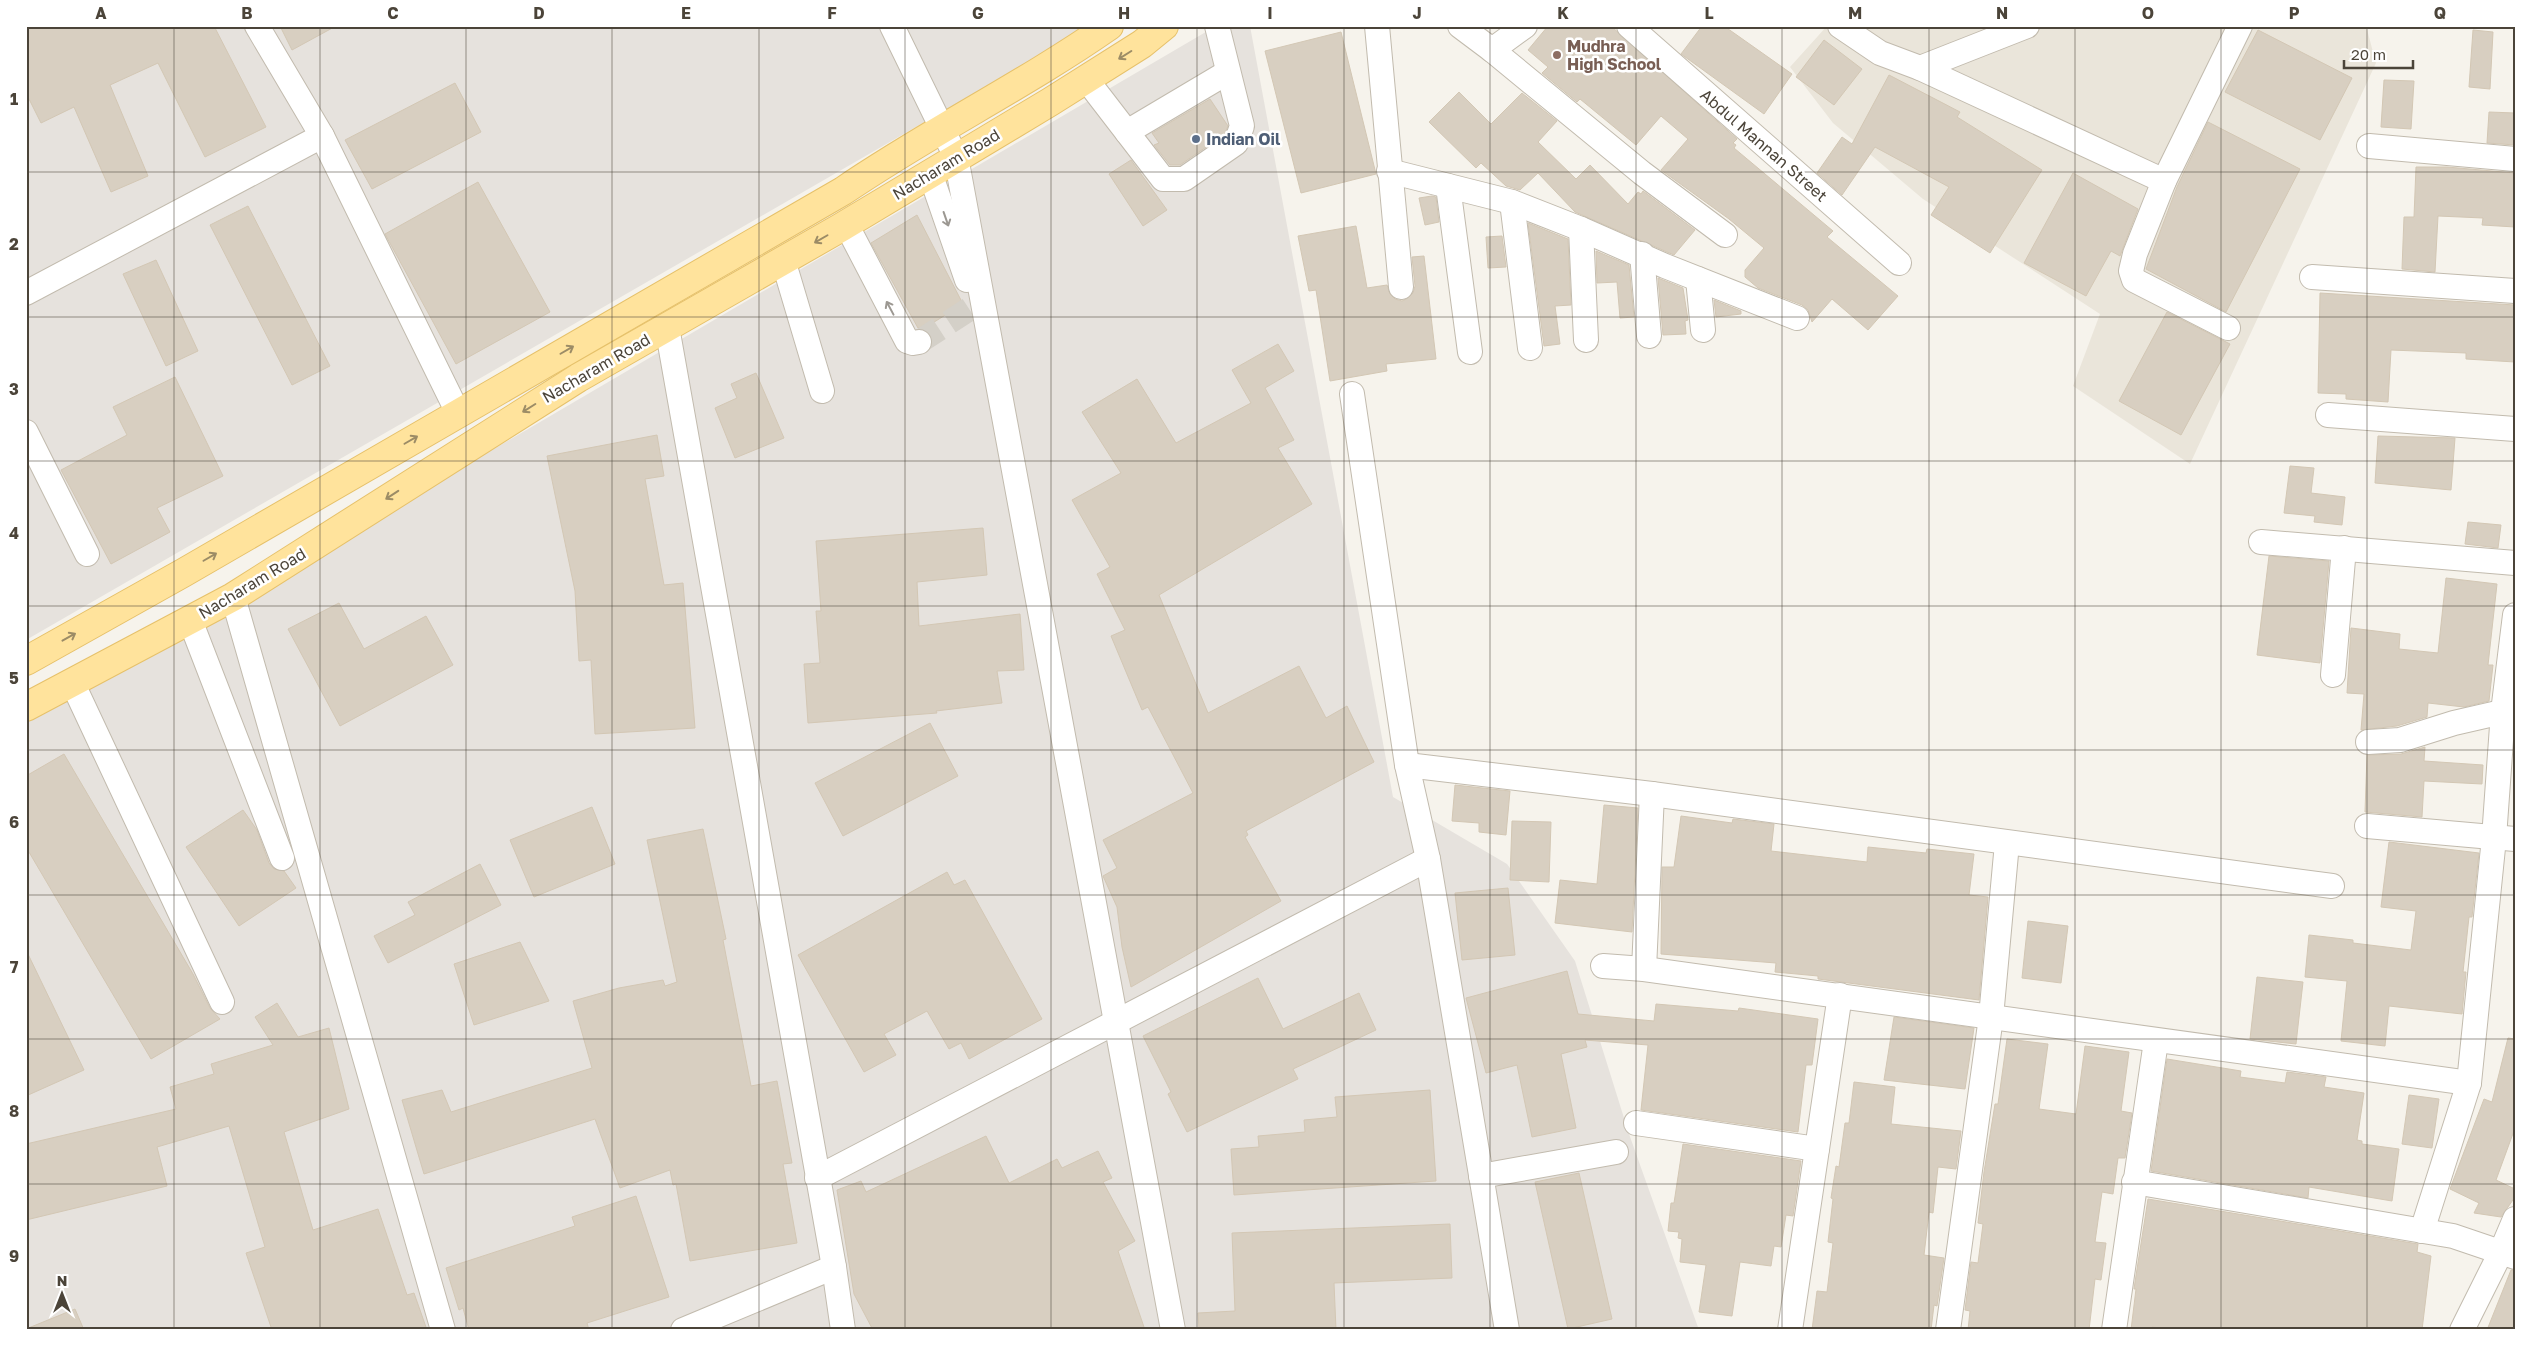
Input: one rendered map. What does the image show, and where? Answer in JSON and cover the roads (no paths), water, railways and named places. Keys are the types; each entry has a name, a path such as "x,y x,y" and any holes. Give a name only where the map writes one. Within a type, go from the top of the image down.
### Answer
{"main road":[{"name":"Nacharam Road","path":"26,661 183,573 843,191 940,128 1109,26"},
{"name":"Nacharam Road","path":"26,707 233,597 480,438 578,378 846,224 1086,80 1142,44 1164,26"}],"street":[{"path":"257,26 322,136 458,413"},
{"path":"892,26 940,128 956,157 1173,1330"},
{"path":"1086,80 1163,179 1184,179 1236,143 1242,126 1217,26"},
{"path":"1377,26 1401,287"},
{"path":"1460,26 1642,173 1725,235"},
{"path":"1492,50 1525,26"},
{"name":"Abdul Mannan Street","path":"1628,26 1899,264"},
{"path":"1840,26 1880,53 1920,68 2164,180"},
{"path":"1920,68 2026,26"},
{"path":"2228,328 2134,280 2131,271 2135,254 2164,180 2240,26"},
{"path":"1127,132 1228,72"},
{"path":"26,293 322,136"},
{"path":"2370,146 2515,159"},
{"path":"1389,171 1512,202 1797,318"},
{"path":"930,173 974,301 971,308"},
{"path":"1448,186 1470,352"},
{"path":"1512,202 1530,348"},
{"path":"846,224 908,341 913,343 919,342"},
{"path":"1581,229 1586,340"},
{"path":"1642,254 1649,336"},
{"path":"783,260 822,391"},
{"path":"2312,277 2515,291"},
{"path":"1698,279 1703,330"},
{"path":"667,327 834,1267 843,1330"},
{"path":"1352,394 1407,765 1428,859 1507,1330"},
{"path":"2328,415 2515,430"},
{"path":"26,432 87,554"},
{"path":"2261,542 2515,563"},
{"path":"2333,675 2344,548"},
{"path":"233,597 443,1330"},
{"path":"2422,1231 2469,1082 2505,839 2509,710 2515,615"},
{"path":"190,620 282,858"},
{"path":"72,682 222,1002"},
{"path":"2368,742 2400,740 2454,723 2509,710"},
{"path":"236,741 271,728"},
{"path":"1407,765 1652,794 2332,886"},
{"path":"1644,969 1652,794"},
{"path":"2367,826 2505,839"},
{"path":"1948,1330 1990,1017 2007,843"},
{"path":"817,1178 1428,859"},
{"path":"1603,966 1644,969 2469,1082"},
{"path":"1790,1330 1840,996"},
{"path":"2114,1330 2156,1040"},
{"path":"1636,1123 1816,1149"},
{"path":"1481,1176 1616,1152"},
{"path":"2134,1182 2453,1236 2508,1254"},
{"path":"2462,1330 2508,1254 2515,1219"},
{"path":"683,1330 834,1267"}],"tunnel":[{"path":"919,342 971,308"}],"place":[{"name":"Mudhra High School","path":"1557,55"},
{"name":"Indian Oil","path":"1196,139"}]}
